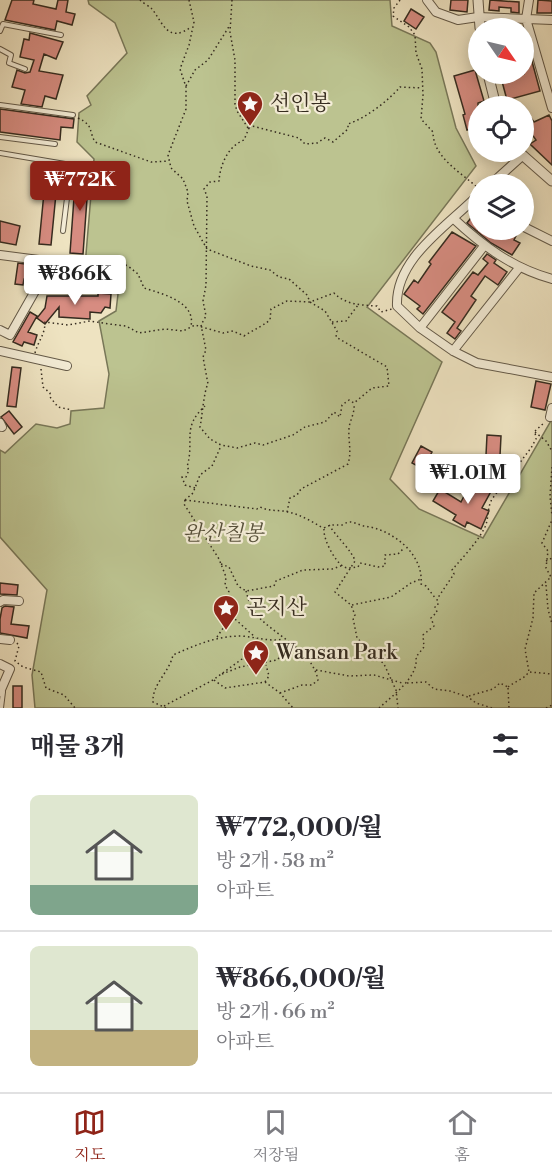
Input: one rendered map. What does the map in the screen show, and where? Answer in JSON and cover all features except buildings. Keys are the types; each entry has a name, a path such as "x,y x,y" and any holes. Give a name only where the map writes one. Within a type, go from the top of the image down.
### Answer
{"street":[{"path":"427,0 432,9 450,18 459,20 478,17 502,18"},
{"path":"478,0 478,17"},
{"path":"526,18 529,0"},
{"path":"534,19 552,20"},
{"path":"534,47 551,105"},
{"path":"501,174 512,162"},
{"path":"529,162 552,181"},
{"path":"468,205 414,256 396,294 398,308 420,328 453,351 477,363 552,377"},
{"path":"454,219 484,246 519,268 552,279"},
{"path":"534,232 552,241"},
{"path":"420,328 484,246"},
{"path":"0,255 70,264"},
{"path":"453,351 519,268"},
{"path":"0,330 10,334 35,291"},
{"path":"0,351 67,366"},
{"path":"0,602 3,600 19,601"},
{"path":"0,639 10,640"},
{"path":"0,664 10,669 1,690"}],"lane":[{"path":"0,31 2,23 61,35"},
{"path":"0,49 11,55 9,63 25,69"},
{"path":"0,105 73,115"},
{"path":"0,137 55,144"},
{"path":"0,153 71,165 63,231"},
{"path":"1,690 1,708"}],"path":[{"path":"140,0 152,9 158,21 169,32 177,34 191,27"},
{"path":"189,0 193,17 189,45 180,69 186,87 186,109 168,155 171,168 183,179 194,226 207,249 251,266 270,270 279,277 289,279 307,295 310,302 326,311 337,331 336,337 387,367 389,386 372,388 354,403"},
{"path":"232,0 230,24 235,60 237,111 249,128"},
{"path":"400,0 394,8 393,16 416,35 416,52 422,69 421,119 434,132 433,139 442,158 468,180"},
{"path":"186,87 195,70 208,60 230,24"},
{"path":"249,128 252,126 299,138 305,144 317,144 325,138 333,142 348,129 348,124 358,121 378,104 385,102 400,87 423,88"},
{"path":"73,115 87,123 93,130 96,142 151,162 169,161"},
{"path":"249,128 244,140 224,157 219,181 210,182 204,189 207,196 207,249 203,301 206,316 201,326 206,350 203,357 208,379 205,389 206,405 200,427 210,439 221,445 237,448 255,443 263,445 325,422 334,412 340,417 342,405 349,400 354,403"},
{"path":"70,264 76,270 113,260 128,266 138,274 144,288 188,307 192,315 191,326"},
{"path":"72,410 58,407 50,398 50,393 43,387 41,368 35,358 39,342 45,333 45,322 68,325 90,321 126,326 140,333 165,329 183,331 191,326 201,326 224,333 233,331 244,336 252,329 262,327 270,320 271,309 287,301 310,302 334,293 341,299 377,306 381,312 398,308"},
{"path":"331,322 346,321 358,304"},
{"path":"288,512 290,498 297,495 301,489 348,464 351,453 349,428 355,411 354,403"},
{"path":"195,488 185,485 182,477 186,477 189,470 187,467 192,417 206,405"},
{"path":"379,708 404,684 417,664 416,657 424,647 423,635 434,626 430,618 437,612 435,607 438,605 438,599 451,582 454,574 452,570 482,533 492,499 531,448 536,439 535,432 551,411"},
{"path":"535,432 546,441 552,451"},
{"path":"221,445 212,466 200,475 194,493 183,504 210,543 221,564 226,578 225,585 229,592 227,604 232,608 240,624 256,637"},
{"path":"552,467 552,516"},
{"path":"185,500 288,512 302,516 324,528"},
{"path":"552,520 542,543 548,551 546,561 551,577 546,584 552,624"},
{"path":"324,528 350,522 372,526 394,537 416,559 421,584 426,586 434,598 438,599"},
{"path":"329,525 337,539 354,556 355,561 348,568 335,592 351,605 355,615 357,638 384,664 396,690 398,708"},
{"path":"324,528 323,536 341,566"},
{"path":"246,591 274,585 276,581 303,570 332,569 341,566 358,567 360,563 378,567 385,566 385,555 398,554 405,547"},
{"path":"546,561 552,558"},
{"path":"221,564 229,567 238,586 246,591 254,612 305,656 316,670 318,680 312,686 302,685 280,693"},
{"path":"351,605 391,597 421,579"},
{"path":"529,672 525,649 534,618 532,603 534,593 539,586 546,584"},
{"path":"217,638 233,614"},
{"path":"163,707 222,674 251,651 256,637"},
{"path":"166,708 153,702 153,695 157,683 169,668 173,655 217,638 284,639"},
{"path":"222,674 240,667 277,660 282,655 284,639"},
{"path":"10,640 19,646 15,661 23,667 41,672 46,688 64,695 75,708"},
{"path":"265,664 269,676 265,682"},
{"path":"316,670 349,676 369,675 404,684 426,682 434,689 450,691 492,708"},
{"path":"508,687 529,672 552,674"},
{"path":"213,680 225,688 265,682 280,693 293,708"},
{"path":"468,697 500,683 508,687"},
{"path":"508,687 509,708"},
{"path":"546,708 552,705"}],"green space":[{"name":"완산칠봉","path":"88,0 390,0 392,26 430,43 436,52 456,128 468,151 468,162 474,162 476,166 367,307 442,362 390,479 419,509 483,538 552,419 552,708 35,708 32,675 47,590 0,537 0,450 5,453 36,424 57,428 70,424 71,411 104,408 109,374 99,321 116,311 118,294 89,279 85,266 94,159 77,142 79,113 91,105 87,96 127,53 115,23 89,4"}],"place":[{"name":"선인봉","path":"250,127"},
{"name":"곤지산","path":"226,631"},
{"name":"Wansan Park","path":"256,676"}]}
